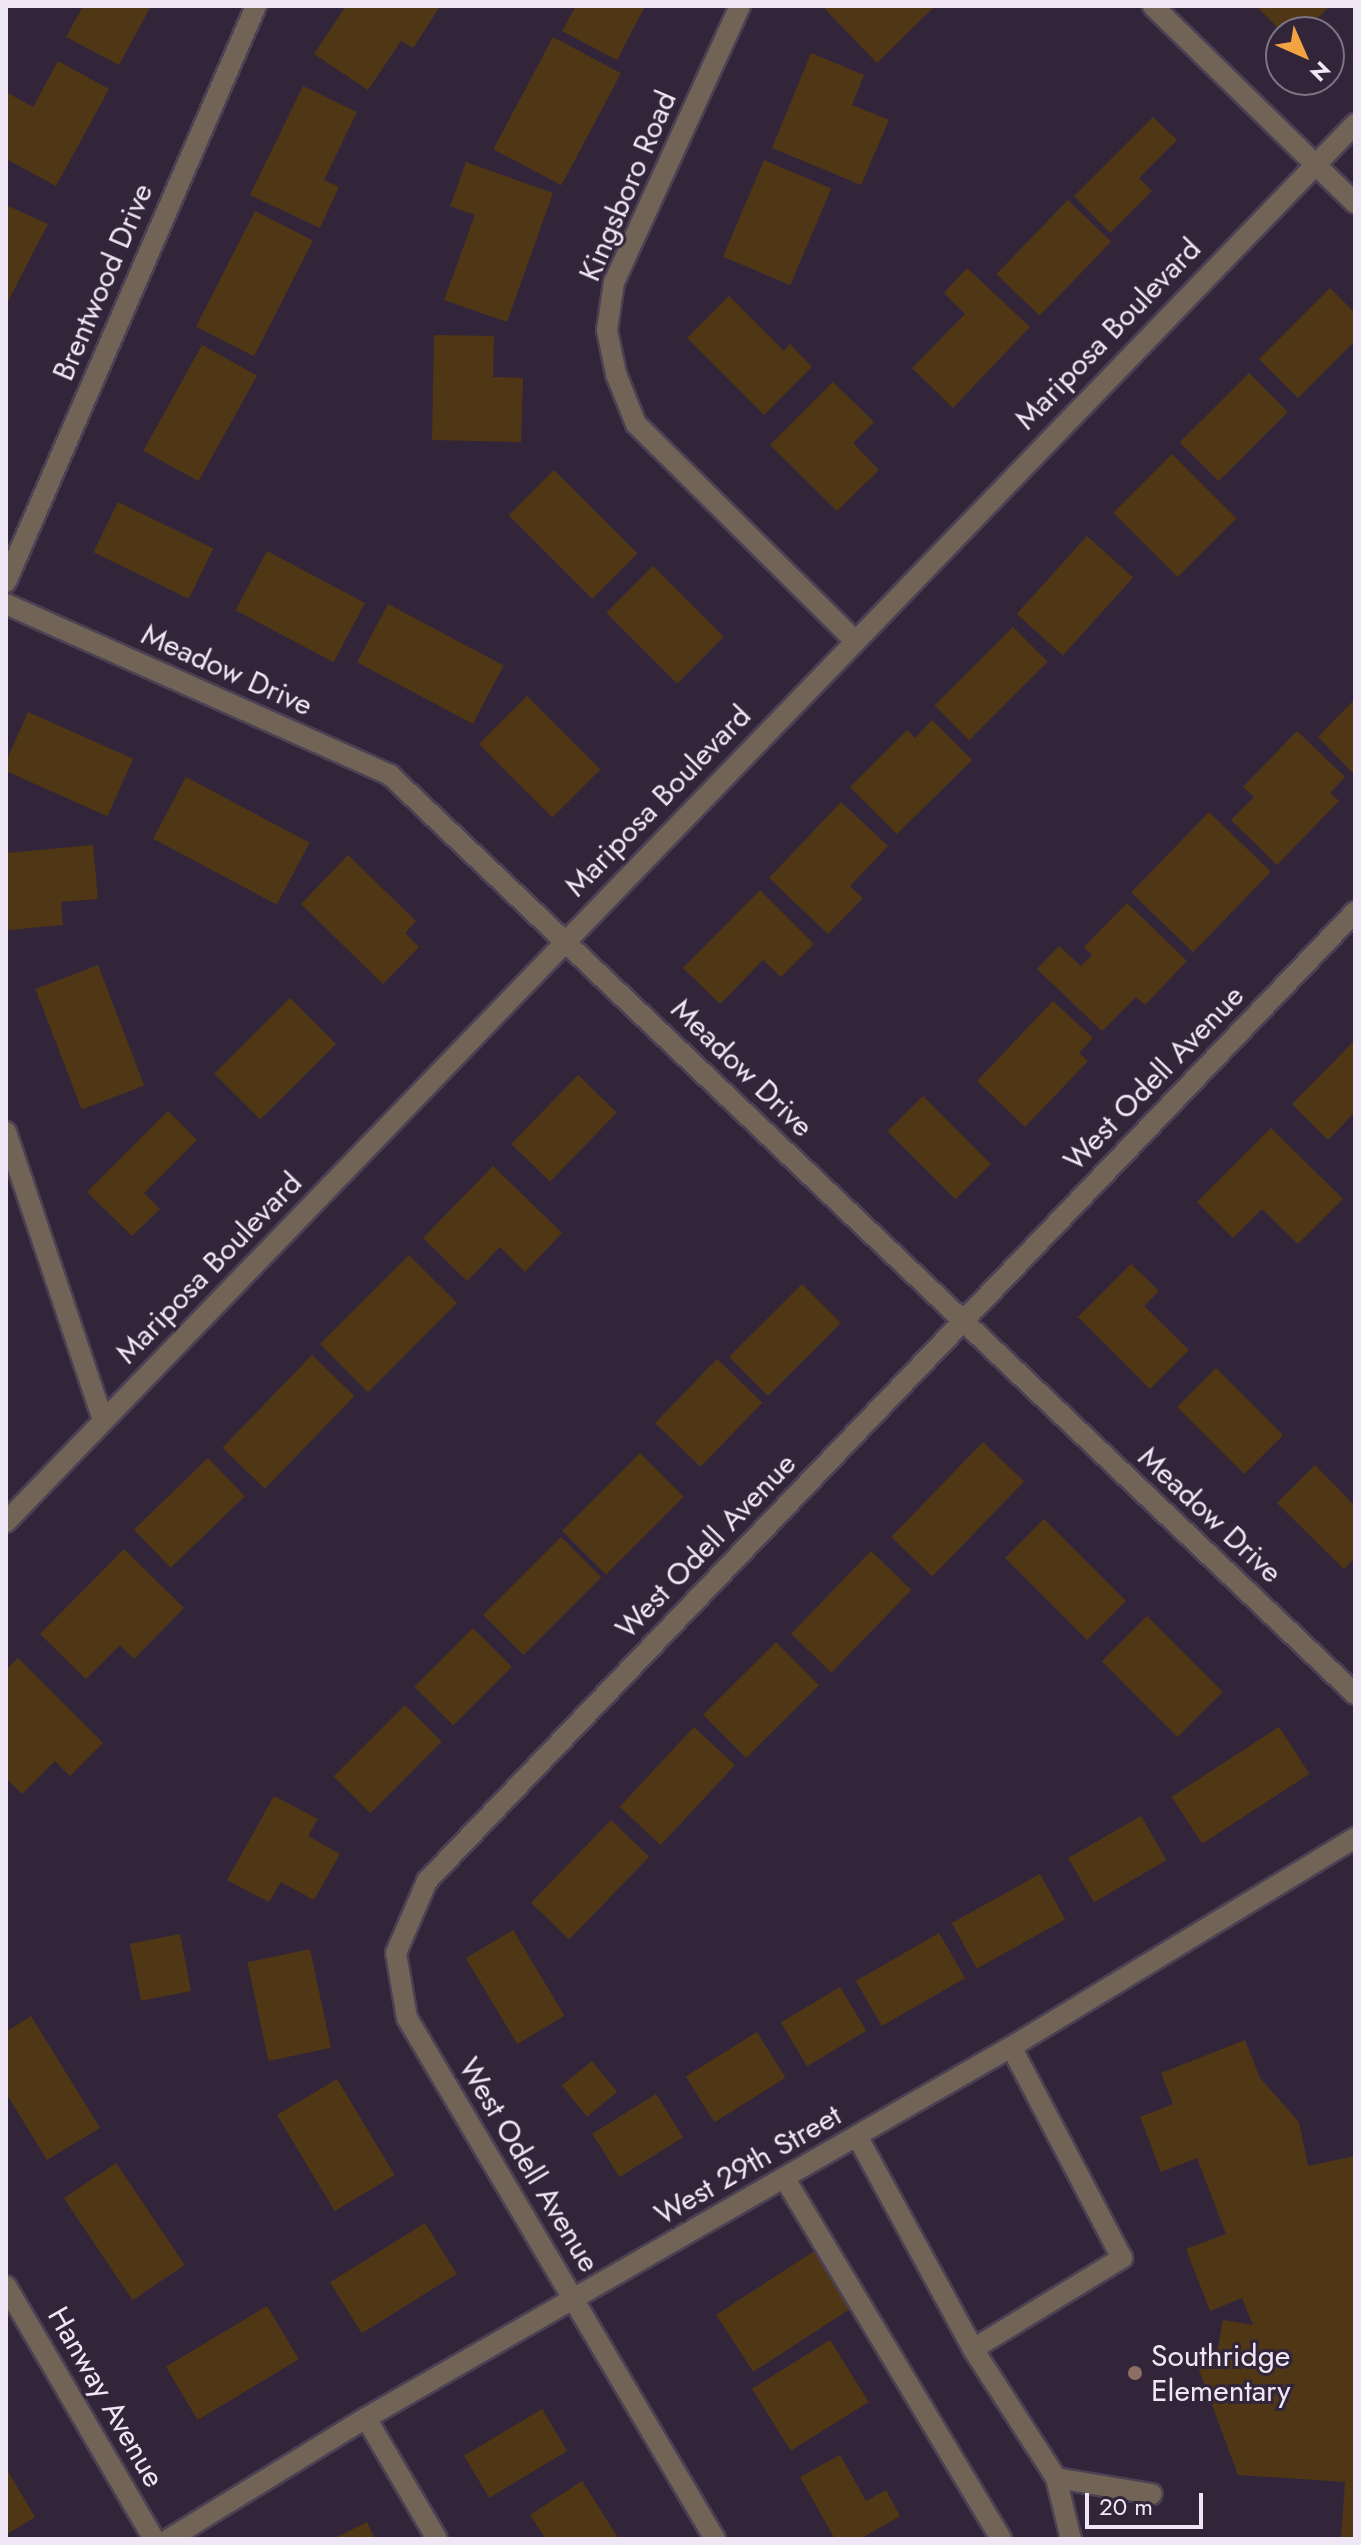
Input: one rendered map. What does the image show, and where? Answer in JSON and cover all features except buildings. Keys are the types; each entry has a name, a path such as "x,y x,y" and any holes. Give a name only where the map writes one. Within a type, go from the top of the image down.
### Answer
{"street":[{"name":"Brentwood Drive","path":"6,582 256,6"},
{"name":"Kingsboro Road","path":"740,6 614,282 607,330 616,374 636,424 853,639"},
{"path":"1153,6 1355,203"},
{"name":"Mariposa Boulevard","path":"6,1522 853,639 1355,124"},
{"name":"Meadow Drive","path":"6,604 390,775 1355,1694"},
{"name":"West Odell Avenue","path":"715,2539 407,2018 396,1953 427,1881 1355,912"},
{"path":"6,1132 103,1421"},
{"name":"West 29th Street","path":"169,2539 366,2418 1011,2047 1355,1838"},
{"path":"973,2349 1122,2258 1011,2047"},
{"path":"857,2136 973,2349 1056,2478 1071,2539"},
{"path":"785,2179 1001,2539"},
{"name":"Hanway Avenue","path":"6,2286 154,2539"},
{"path":"366,2418 437,2539"},
{"path":"1056,2478 1152,2494"}],"place":[{"name":"Southridge Elementary","path":"1135,2373"}]}
